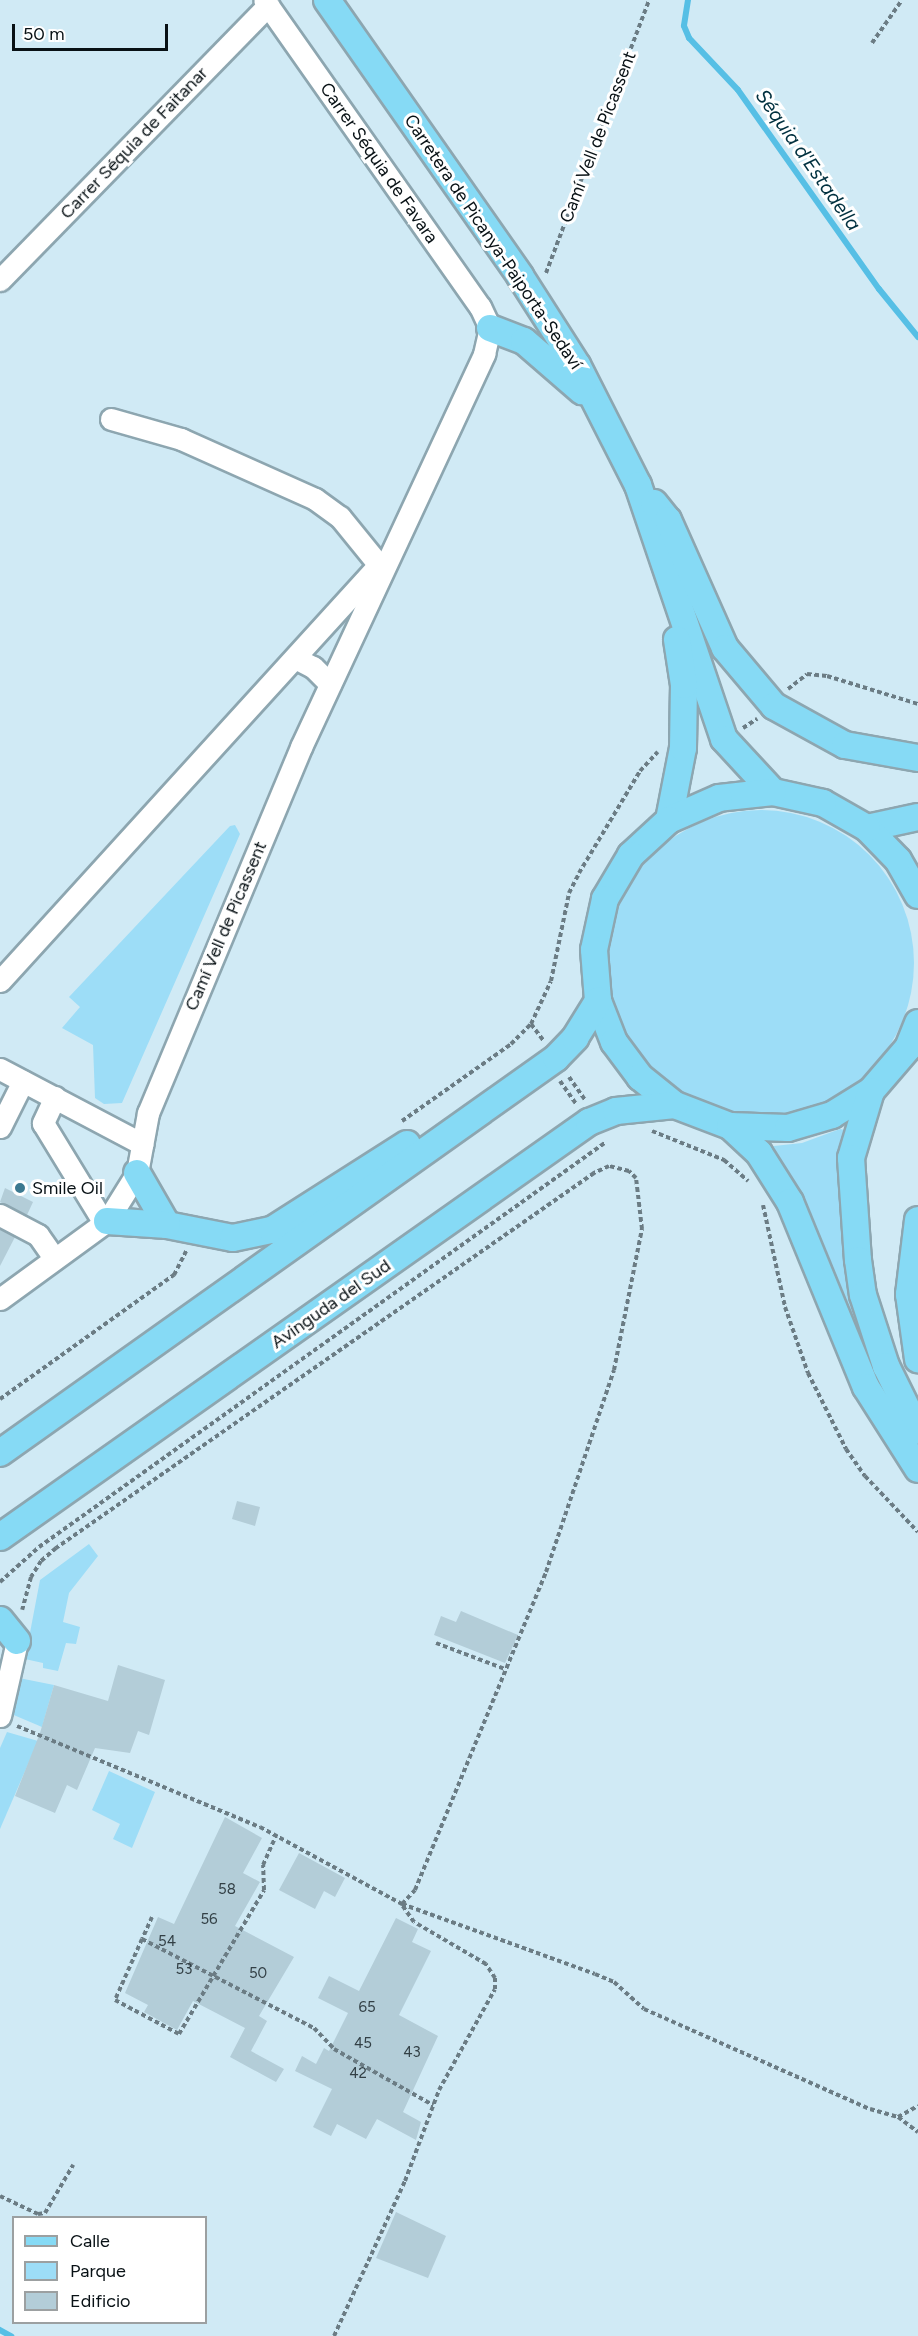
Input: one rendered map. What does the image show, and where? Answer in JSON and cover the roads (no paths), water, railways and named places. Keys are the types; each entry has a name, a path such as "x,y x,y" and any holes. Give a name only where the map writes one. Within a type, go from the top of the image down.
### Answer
{"main road":[{"name":"Carretera de Picanya-Paiporta-Sedaví","path":"327,0 520,276 600,409 638,485 674,598 724,740 773,792"},
{"path":"490,328 524,341 600,409"},
{"path":"638,485 668,520 725,648 774,705 845,745 918,758"},
{"name":"Carretera de Picanya-Paiporta-Sedaví","path":"669,820 683,748 684,685 674,598"},
{"path":"918,895 898,860 867,828 823,803 773,792 719,798 669,820 631,855 605,900 594,950 598,1001 614,1042 640,1077 675,1105 707,1120 730,1126 788,1128 832,1115 871,1091 908,1048 918,1023"},
{"path":"867,828 918,817"},
{"path":"0,1453 556,1058 575,1038 598,1001"},
{"path":"871,1091 851,1158 858,1260 863,1295 883,1357 918,1431"},
{"path":"105,1222 167,1225 233,1238 272,1230 426,1132 491,1105"},
{"name":"Avinguda del Sud","path":"0,1537 589,1122 616,1111 675,1105"},
{"path":"730,1126 759,1153 790,1202 866,1387 918,1469"},
{"path":"137,1173 167,1225"},
{"path":"918,1220 909,1294 918,1359"},
{"path":"0,1620 17,1641"}],"street":[{"name":"Carrer Séquia de Faitanar","path":"0,280 266,3"},
{"name":"Carrer Séquia de Favara","path":"266,3 480,307 490,328"},
{"name":"Camí Vell de Picassent","path":"137,1173 148,1113 330,684 386,559 484,354 490,328"},
{"path":"111,419 181,439 315,499 340,517 386,559"},
{"name":"Camí Vell de Picassent","path":"0,981 386,559"},
{"path":"295,657 313,667 330,684"},
{"path":"0,1069 142,1144"},
{"path":"0,1127 23,1081"},
{"path":"55,1097 43,1123 105,1222"},
{"path":"0,1299 105,1222 137,1173"},
{"path":"0,1215 38,1235 55,1259"},
{"path":"5,1719 17,1641"}],"waterway":[{"name":"Séquia d'Estadella","path":"688,0 684,26 689,38 738,90 879,289 918,337"},
{"path":"0,2330 11,2336"}],"place":[{"name":"Smile Oil","path":"20,1188"}]}
